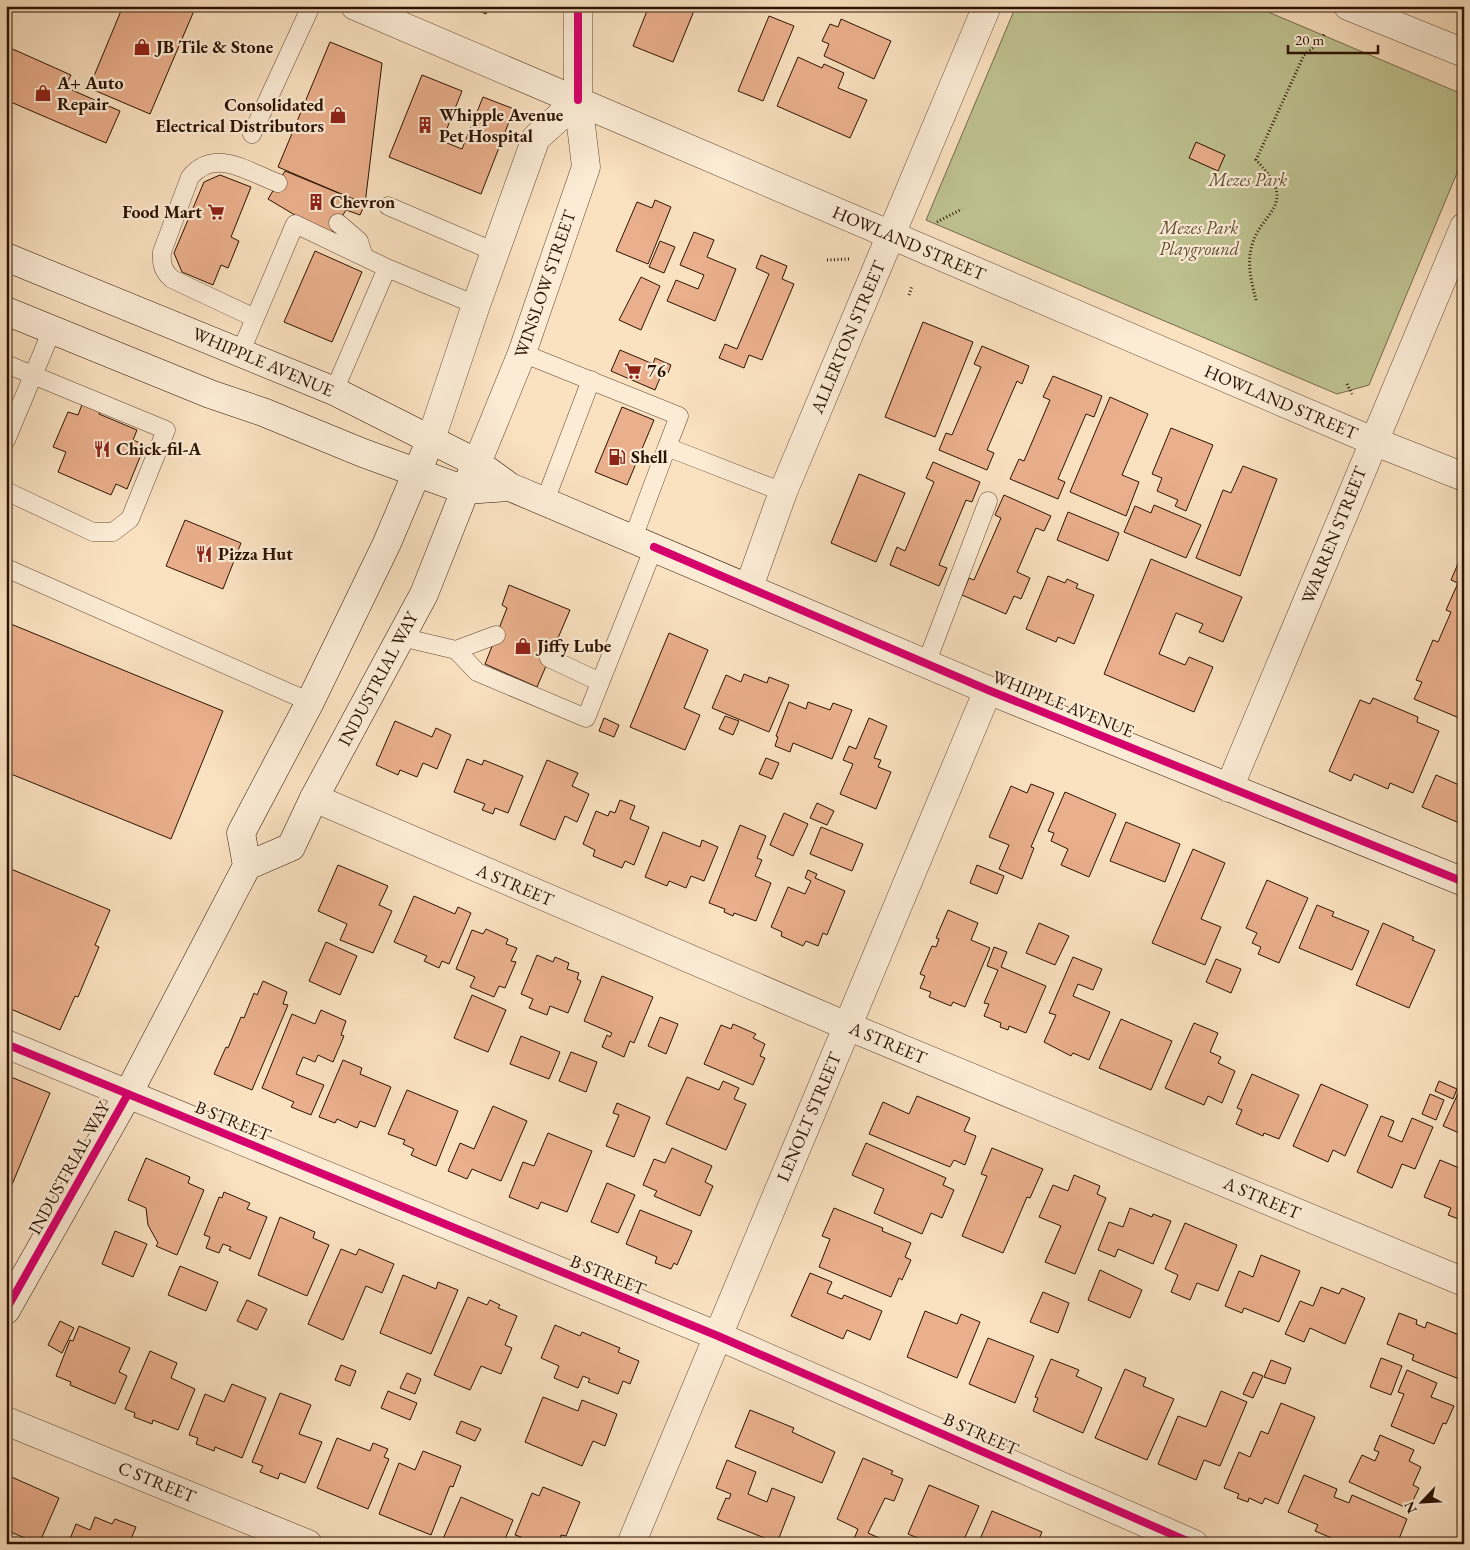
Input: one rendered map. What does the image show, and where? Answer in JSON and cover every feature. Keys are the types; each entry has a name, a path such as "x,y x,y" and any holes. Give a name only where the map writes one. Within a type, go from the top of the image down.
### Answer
{"street":[{"name":"HOWLAND STREET","path":"355,6 398,14 578,100 1373,441 1464,477"},
{"name":"WINSLOW STREET","path":"476,462 522,352 586,167 578,100 578,6"},
{"name":"ALLERTON STREET","path":"749,588 783,492 987,6"},
{"path":"1348,6 1464,53"},
{"path":"247,866 241,833 310,702 387,543 417,473 431,439 476,304 536,138 578,100"},
{"name":"WARREN STREET","path":"1229,788 1464,227"},
{"name":"WHIPPLE AVENUE","path":"6,257 241,351 334,391 476,462 510,487 988,690 1464,882"},
{"name":"WHIPPLE AVENUE","path":"6,311 210,394 263,412 465,490 510,487"},
{"name":"INDUSTRIAL WAY","path":"10,1296 128,1094 247,866 291,847 314,798 424,594 476,462"},
{"name":"LENOLT STREET","path":"631,1544 988,690"},
{"name":"A STREET","path":"314,798 847,1026 1464,1282"},
{"name":"B STREET","path":"6,1044 718,1336 1194,1544"},
{"name":"C STREET","path":"6,1421 308,1544"}],"lane":[{"path":"252,134 310,6"},
{"path":"256,318 172,280 165,273 161,263 162,252 190,177 198,167 208,162 221,161 278,183"},
{"path":"388,206 495,252"},
{"path":"338,223 359,241 364,257"},
{"path":"241,351 295,224 387,268 476,304"},
{"path":"334,391 387,268"},
{"path":"6,440 52,330"},
{"path":"401,637 456,650 477,672 586,718 600,682 644,543 668,447 679,416 522,352"},
{"path":"6,364 166,430 130,519 113,532 93,532 6,491"},
{"path":"545,501 591,380"},
{"path":"668,447 783,492"},
{"path":"926,664 988,501"},
{"path":"6,568 310,702"},
{"path":"456,650 496,635"},
{"path":"549,658 600,682"}],"path":[{"path":"1256,300 1250,266 1251,248 1257,234 1275,209 1276,200 1275,186 1266,170 1256,160 1304,55 1319,43 1325,33"},
{"path":"937,222 962,209"},
{"path":"827,260 848,259"},
{"path":"909,295 912,286"},
{"path":"1347,384 1352,394"}],"green space":[{"name":"Mezes Park","path":"1016,6 1254,6 1462,94 1464,156 1369,385 1337,394 926,220"}],"building":[{"name":"JB Tile & Stone","path":"123,6 196,6 150,114 89,88"},
{"path":"467,6 489,6 486,14"},
{"path":"649,6 696,6 673,62 633,46"},
{"path":"769,16 794,26 763,101 738,91"},
{"path":"841,19 891,41 874,79 824,56 829,44 822,41 830,24 838,27"},
{"name":"Consolidated Electrical Distributors","path":"330,42 382,63 365,204 278,167"},
{"name":"A+ Auto Repair","path":"8,47 71,75 65,87 120,111 106,143 6,100"},
{"path":"798,57 822,68 824,64 844,73 838,88 867,100 850,138 777,106"},
{"name":"Whipple Avenue Pet Hospital","path":"422,75 462,91 442,141 462,149 483,97 514,109 481,194 389,157"},
{"path":"1196,142 1225,155 1218,171 1189,158"},
{"name":"Chevron","path":"285,171 365,204 360,215 346,210 330,236 268,199"},
{"name":"Food Mart","path":"220,175 251,187 231,237 239,241 228,268 221,265 213,285 182,272 174,253 204,182"},
{"path":"655,200 671,207 648,264 616,251 637,202 652,208"},
{"path":"694,232 714,240 707,257 736,269 715,321 667,301 676,280 698,289 704,275 680,265"},
{"path":"660,241 675,247 664,273 649,267"},
{"name":"Chevron","path":"315,251 362,272 332,342 284,322"},
{"path":"761,255 787,266 782,279 794,284 762,360 749,355 744,368 719,358 725,344 737,349 769,274 756,268"},
{"path":"641,277 660,286 641,330 619,320"},
{"path":"923,322 973,342 935,437 885,417"},
{"path":"982,346 1029,366 1022,384 1017,381 987,450 994,453 987,470 939,450 946,433 952,435 981,367 974,364"},
{"path":"620,350 653,364 655,358 671,365 668,373 663,371 655,390 611,371"},
{"path":"1053,376 1102,396 1094,417 1086,414 1058,479 1065,482 1058,499 1010,479 1019,459 1024,461 1050,400 1043,397"},
{"path":"1110,397 1148,414 1122,475 1139,482 1126,516 1070,492"},
{"name":"Chick-fil-A","path":"83,402 101,409 99,414 137,430 133,440 145,445 127,489 116,484 111,495 58,472 66,452 53,447 68,412 78,415"},
{"path":"622,407 654,420 627,485 595,472"},
{"path":"1171,428 1213,445 1186,511 1175,506 1178,500 1157,491 1162,478 1152,474"},
{"path":"933,462 980,482 972,502 966,500 939,565 947,568 939,586 890,565 897,547 905,551 934,482 926,478"},
{"path":"1243,466 1277,479 1240,576 1196,558 1223,490 1231,493"},
{"path":"859,474 905,493 876,562 831,543"},
{"path":"1004,495 1051,516 1044,531 1036,528 1017,572 1030,578 1021,599 1014,596 1006,614 962,595 969,578 974,580 1001,518 995,515"},
{"path":"1154,505 1201,525 1186,558 1124,532 1135,506 1151,513"},
{"path":"1068,512 1119,533 1108,561 1057,540"},
{"name":"Pizza Hut","path":"185,520 241,543 223,589 166,566"},
{"path":"1461,557 1464,558 1464,720 1414,699 1422,682 1416,680 1433,640 1438,642 1451,612 1446,610 1458,583 1451,580"},
{"path":"1151,559 1242,597 1223,642 1199,632 1203,624 1176,613 1159,654 1185,665 1189,657 1213,667 1194,712 1104,674"},
{"path":"1048,576 1065,583 1067,579 1078,584 1076,588 1094,595 1074,644 1058,637 1056,642 1026,629"},
{"name":"Jiffy Lube","path":"509,585 570,610 537,687 485,664 507,608 502,605"},
{"path":"6,622 223,711 171,839 6,772"},
{"path":"669,633 708,650 684,708 700,715 685,750 630,727"},
{"path":"744,674 767,683 769,677 789,685 769,732 712,708 726,675 741,682"},
{"path":"1373,698 1418,717 1417,722 1439,731 1413,793 1390,783 1388,789 1354,774 1351,781 1329,771 1360,700 1370,704"},
{"path":"789,702 806,709 808,702 830,710 833,703 852,710 832,759 793,743 790,752 775,746 778,737 776,736"},
{"path":"725,716 739,721 733,735 719,729"},
{"path":"604,718 619,725 614,737 599,731"},
{"path":"869,718 887,726 874,758 881,760 878,767 891,772 876,809 840,794 853,764 843,760 849,746 856,749"},
{"path":"395,721 432,737 436,728 451,735 437,769 423,763 417,777 400,770 398,775 376,765"},
{"path":"766,758 779,763 772,779 759,774"},
{"path":"467,759 482,765 484,760 523,776 508,813 495,808 493,814 482,810 485,804 454,792"},
{"path":"547,760 578,773 572,786 589,794 577,822 565,816 555,840 520,825"},
{"path":"1436,775 1464,787 1464,825 1422,807"},
{"path":"1031,784 1054,793 1031,847 1034,848 1022,879 999,869 1009,845 989,837 1011,786 1027,793"},
{"path":"1065,792 1116,814 1089,877 1061,865 1068,849 1051,841 1054,833 1048,831"},
{"path":"620,800 635,806 630,819 649,827 634,865 625,861 622,868 593,856 595,850 583,844 596,811 608,816 610,811 615,813"},
{"path":"817,803 834,811 827,825 810,818"},
{"path":"784,813 808,824 793,856 770,845"},
{"path":"1126,822 1180,844 1165,882 1110,861"},
{"path":"740,825 766,836 757,858 762,860 755,876 771,883 756,921 734,913 733,916 724,912 725,909 709,903"},
{"path":"821,827 863,844 852,871 810,854"},
{"path":"663,832 700,847 702,840 718,847 704,881 691,876 686,888 669,881 667,886 645,877"},
{"path":"1193,849 1225,863 1201,919 1221,927 1205,965 1152,943"},
{"path":"338,865 388,886 379,905 392,911 373,953 340,940 347,924 318,911"},
{"path":"977,865 1004,876 997,894 970,883"},
{"path":"6,867 110,910 95,945 99,947 78,997 75,996 60,1030 6,1007"},
{"path":"808,870 817,874 815,878 845,891 827,935 823,933 818,946 806,941 803,946 781,936 782,932 771,927 788,887 805,894 811,881 805,878"},
{"path":"1267,880 1308,898 1279,963 1258,954 1261,947 1252,943 1257,933 1246,928"},
{"path":"414,896 455,914 458,907 471,913 449,964 442,961 439,968 424,961 427,956 394,942"},
{"path":"1317,905 1334,912 1332,916 1369,931 1352,970 1299,948"},
{"path":"948,910 978,923 971,940 990,948 965,1007 953,1002 951,1006 929,997 931,992 920,988 925,976 920,974 932,946 936,947 939,939 936,938"},
{"path":"1039,923 1069,936 1055,965 1026,953"},
{"path":"1383,923 1414,937 1412,940 1435,950 1409,1008 1356,985"},
{"path":"486,929 508,939 506,944 517,948 511,961 516,962 505,988 499,986 494,997 470,987 475,977 456,969 472,930 483,934"},
{"path":"326,942 357,956 340,995 309,981"},
{"path":"994,947 1007,952 1001,967 1046,986 1026,1033 1009,1026 1008,1030 1000,1027 1001,1023 984,1016 989,1004 984,1003 998,970 987,966"},
{"path":"537,955 553,962 555,957 569,963 567,969 579,973 577,979 581,981 568,1013 550,1006 547,1015 529,1008 533,999 521,994"},
{"path":"1073,957 1102,969 1093,990 1078,984 1073,996 1110,1012 1089,1060 1073,1053 1071,1056 1044,1042 1056,1015 1049,1013"},
{"path":"1216,959 1241,969 1231,993 1206,982"},
{"path":"602,976 653,997 634,1043 630,1041 624,1057 602,1047 607,1035 610,1037 612,1033 584,1021"},
{"path":"263,981 287,992 283,1004 288,1005 252,1090 214,1074 226,1047 228,1048 241,1017 244,1018 254,993 257,995"},
{"path":"472,995 506,1010 488,1052 454,1038"},
{"path":"321,1010 346,1021 341,1035 344,1036 333,1062 318,1055 315,1062 303,1057 296,1074 324,1085 311,1115 291,1107 294,1102 262,1088 292,1014 315,1024"},
{"path":"660,1017 678,1024 666,1054 648,1046"},
{"path":"1121,1019 1172,1041 1151,1090 1099,1068"},
{"path":"1194,1023 1218,1033 1210,1052 1221,1057 1218,1063 1235,1071 1222,1103 1208,1096 1204,1105 1165,1088"},
{"path":"733,1024 756,1034 753,1038 765,1044 760,1056 765,1058 753,1085 704,1064 721,1025 731,1029"},
{"path":"521,1036 560,1052 549,1079 510,1064"},
{"path":"571,1052 597,1062 586,1092 559,1081"},
{"path":"343,1060 362,1068 360,1074 391,1087 375,1127 360,1121 357,1128 337,1119 335,1123 319,1117"},
{"path":"1252,1074 1299,1095 1279,1139 1264,1133 1263,1136 1236,1124 1242,1110 1237,1108"},
{"path":"6,1075 50,1093 6,1199"},
{"path":"687,1077 719,1090 723,1081 739,1088 734,1099 746,1104 726,1150 666,1124"},
{"path":"1439,1081 1457,1089 1453,1099 1435,1091"},
{"path":"1321,1084 1368,1105 1345,1156 1333,1150 1328,1162 1293,1146"},
{"path":"1460,1089 1464,1091 1464,1135 1443,1126"},
{"path":"407,1090 458,1111 436,1166 411,1155 414,1149 403,1144 405,1140 388,1134"},
{"path":"1430,1094 1444,1100 1436,1120 1422,1114"},
{"path":"917,1096 970,1118 964,1131 976,1136 965,1165 954,1160 950,1167 869,1134 883,1102 909,1114"},
{"path":"617,1103 650,1117 634,1157 606,1146 619,1115 613,1113"},
{"path":"493,1106 527,1121 501,1181 472,1169 467,1179 448,1171 460,1143 474,1149"},
{"path":"1381,1116 1394,1121 1388,1136 1402,1142 1412,1118 1433,1127 1415,1169 1402,1164 1392,1188 1357,1172"},
{"path":"548,1133 592,1151 567,1212 541,1202 538,1209 509,1197 523,1162 534,1166"},
{"path":"866,1143 946,1178 943,1185 954,1190 942,1218 931,1213 922,1234 874,1213 884,1189 852,1175"},
{"path":"672,1148 712,1166 705,1182 713,1186 700,1216 654,1196 657,1191 643,1185 654,1159 665,1163"},
{"path":"992,1148 1043,1169 1030,1198 1027,1197 1003,1253 962,1236 987,1176 981,1174"},
{"path":"146,1158 190,1177 188,1183 204,1190 177,1255 156,1246 158,1243 148,1225 146,1208 128,1200"},
{"path":"1440,1160 1464,1170 1464,1221 1448,1215 1451,1208 1424,1197"},
{"path":"1074,1175 1100,1186 1097,1194 1106,1198 1075,1274 1045,1262 1061,1226 1039,1217 1053,1185 1068,1191"},
{"path":"607,1183 635,1195 618,1233 591,1222"},
{"path":"224,1192 250,1203 247,1209 267,1217 250,1259 229,1250 231,1247 223,1244 219,1253 206,1248 210,1237 204,1235 219,1197 222,1198"},
{"path":"834,1208 883,1228 882,1231 911,1243 905,1257 911,1260 902,1280 899,1278 891,1297 819,1267 830,1239 822,1236"},
{"path":"1130,1208 1152,1217 1153,1214 1171,1221 1153,1264 1118,1249 1115,1257 1098,1250 1109,1222 1123,1227"},
{"path":"640,1210 692,1231 677,1265 674,1263 671,1269 655,1263 657,1257 626,1244"},
{"path":"280,1217 315,1232 313,1238 329,1245 307,1296 258,1275"},
{"path":"1185,1223 1237,1245 1218,1291 1197,1283 1190,1300 1171,1292 1178,1275 1165,1269"},
{"path":"115,1231 147,1244 133,1277 102,1264"},
{"path":"341,1249 356,1255 359,1249 394,1264 382,1293 366,1286 343,1340 308,1324"},
{"path":"1261,1255 1300,1271 1279,1322 1244,1308 1242,1313 1225,1306 1239,1271 1253,1277"},
{"path":"180,1266 218,1282 206,1311 168,1295"},
{"path":"1100,1270 1142,1290 1130,1318 1088,1300"},
{"path":"810,1273 832,1282 827,1293 842,1299 844,1295 882,1311 870,1340 847,1330 843,1339 791,1316"},
{"path":"403,1275 436,1289 438,1282 458,1290 431,1354 380,1333"},
{"path":"1321,1287 1339,1294 1342,1288 1365,1298 1345,1344 1310,1328 1304,1342 1285,1334 1300,1301 1313,1306"},
{"path":"1043,1292 1069,1303 1058,1333 1030,1322"},
{"path":"468,1297 487,1305 490,1300 500,1305 498,1308 517,1316 505,1345 512,1348 501,1374 481,1366 470,1390 434,1375"},
{"path":"247,1300 267,1309 257,1330 237,1321"},
{"path":"925,1311 957,1324 961,1314 980,1322 957,1378 907,1357"},
{"path":"1399,1313 1417,1320 1416,1324 1425,1328 1427,1322 1464,1337 1464,1381 1412,1360 1414,1355 1387,1344"},
{"path":"60,1321 74,1328 62,1353 48,1345"},
{"path":"555,1325 580,1336 582,1332 620,1348 618,1352 639,1361 630,1384 623,1381 618,1394 588,1382 590,1379 583,1376 578,1388 554,1378 559,1366 541,1358"},
{"path":"79,1326 130,1348 119,1372 127,1376 115,1404 70,1385 71,1382 56,1376 70,1340 73,1341"},
{"path":"988,1338 1034,1356 1015,1403 969,1384"},
{"path":"150,1351 177,1363 171,1378 195,1389 178,1430 153,1420 152,1424 134,1417 135,1413 125,1409"},
{"path":"1381,1358 1402,1366 1391,1395 1370,1387"},
{"path":"1051,1359 1079,1370 1076,1376 1102,1388 1083,1433 1033,1411 1038,1398 1035,1397"},
{"path":"1271,1360 1291,1368 1285,1384 1264,1377"},
{"path":"341,1365 356,1371 350,1386 335,1380"},
{"path":"1125,1369 1146,1378 1143,1386 1174,1399 1147,1460 1095,1438"},
{"path":"1407,1370 1437,1383 1431,1397 1454,1406 1446,1424 1443,1423 1434,1444 1391,1426 1404,1394 1398,1392"},
{"path":"1253,1372 1263,1376 1253,1398 1243,1394"},
{"path":"407,1373 421,1379 415,1394 400,1388"},
{"path":"232,1384 266,1398 242,1458 215,1447 214,1451 196,1444 198,1438 189,1435 205,1394 224,1402"},
{"path":"388,1391 417,1403 410,1420 381,1408"},
{"path":"1221,1391 1247,1402 1220,1466 1204,1460 1196,1480 1158,1464 1178,1416 1206,1427"},
{"path":"280,1393 311,1405 299,1434 322,1442 305,1483 280,1473 278,1479 260,1472 263,1466 252,1462"},
{"path":"543,1397 578,1411 582,1400 617,1414 605,1446 593,1441 582,1466 525,1442"},
{"path":"1281,1403 1315,1417 1278,1504 1265,1498 1262,1504 1249,1498 1248,1502 1237,1498 1239,1494 1224,1488 1239,1452 1250,1457 1261,1431 1268,1434"},
{"path":"750,1410 794,1428 792,1432 835,1452 822,1483 735,1447"},
{"path":"461,1421 481,1429 475,1441 456,1433"},
{"path":"1380,1435 1414,1450 1409,1461 1421,1467 1413,1485 1419,1488 1409,1509 1349,1482 1362,1455 1375,1461 1379,1452 1374,1450"},
{"path":"337,1438 370,1451 373,1443 388,1449 384,1457 389,1459 368,1509 317,1488"},
{"path":"423,1451 461,1466 453,1487 450,1486 431,1535 379,1514 399,1463 415,1470"},
{"path":"863,1458 893,1471 891,1474 903,1479 894,1501 885,1498 868,1533 893,1544 852,1544 858,1529 837,1519"},
{"path":"727,1460 756,1472 748,1494 767,1502 772,1488 795,1497 777,1543 717,1519 726,1498 729,1499 731,1494 716,1488"},
{"path":"7,1475 59,1498 39,1544 6,1530"},
{"path":"1304,1475 1337,1489 1334,1497 1349,1503 1352,1495 1407,1519 1397,1544 1346,1544 1315,1531 1318,1525 1288,1512"},
{"path":"929,1485 979,1506 962,1544 932,1544 908,1534"},
{"path":"543,1487 580,1502 566,1536 561,1535 558,1544 518,1544 521,1537 515,1535 532,1493 539,1496"},
{"path":"461,1497 513,1520 503,1544 452,1544 443,1539"},
{"path":"992,1511 1042,1532 1037,1544 978,1544"},
{"path":"95,1517 112,1524 115,1519 136,1527 129,1544 68,1544 76,1524 90,1530"},
{"path":"690,1538 704,1544 687,1544"},
{"path":"162,1539 173,1544 160,1544"},
{"path":"1064,1539 1074,1544 1062,1544"}],"cycle path":[{"path":"578,6 578,100"},
{"path":"654,547 988,690 1464,882"},
{"path":"6,1044 718,1336 1194,1544"},
{"path":"6,1310 128,1094"}],"place":[{"name":"JB Tile & Stone","path":"142,47"},
{"name":"A+ Auto Repair","path":"43,93"},
{"name":"Consolidated Electrical Distributors","path":"338,115"},
{"name":"Whipple Avenue Pet Hospital","path":"425,125"},
{"name":"Chevron","path":"316,202"},
{"name":"Food Mart","path":"216,212"},
{"name":"76","path":"633,371"},
{"name":"Chick-fil-A","path":"102,449"},
{"name":"Shell","path":"617,457"},
{"name":"Pizza Hut","path":"204,554"},
{"name":"Jiffy Lube","path":"523,646"}],"park label":[{"name":"Mezes Park Playground","path":"1199,238"}]}
